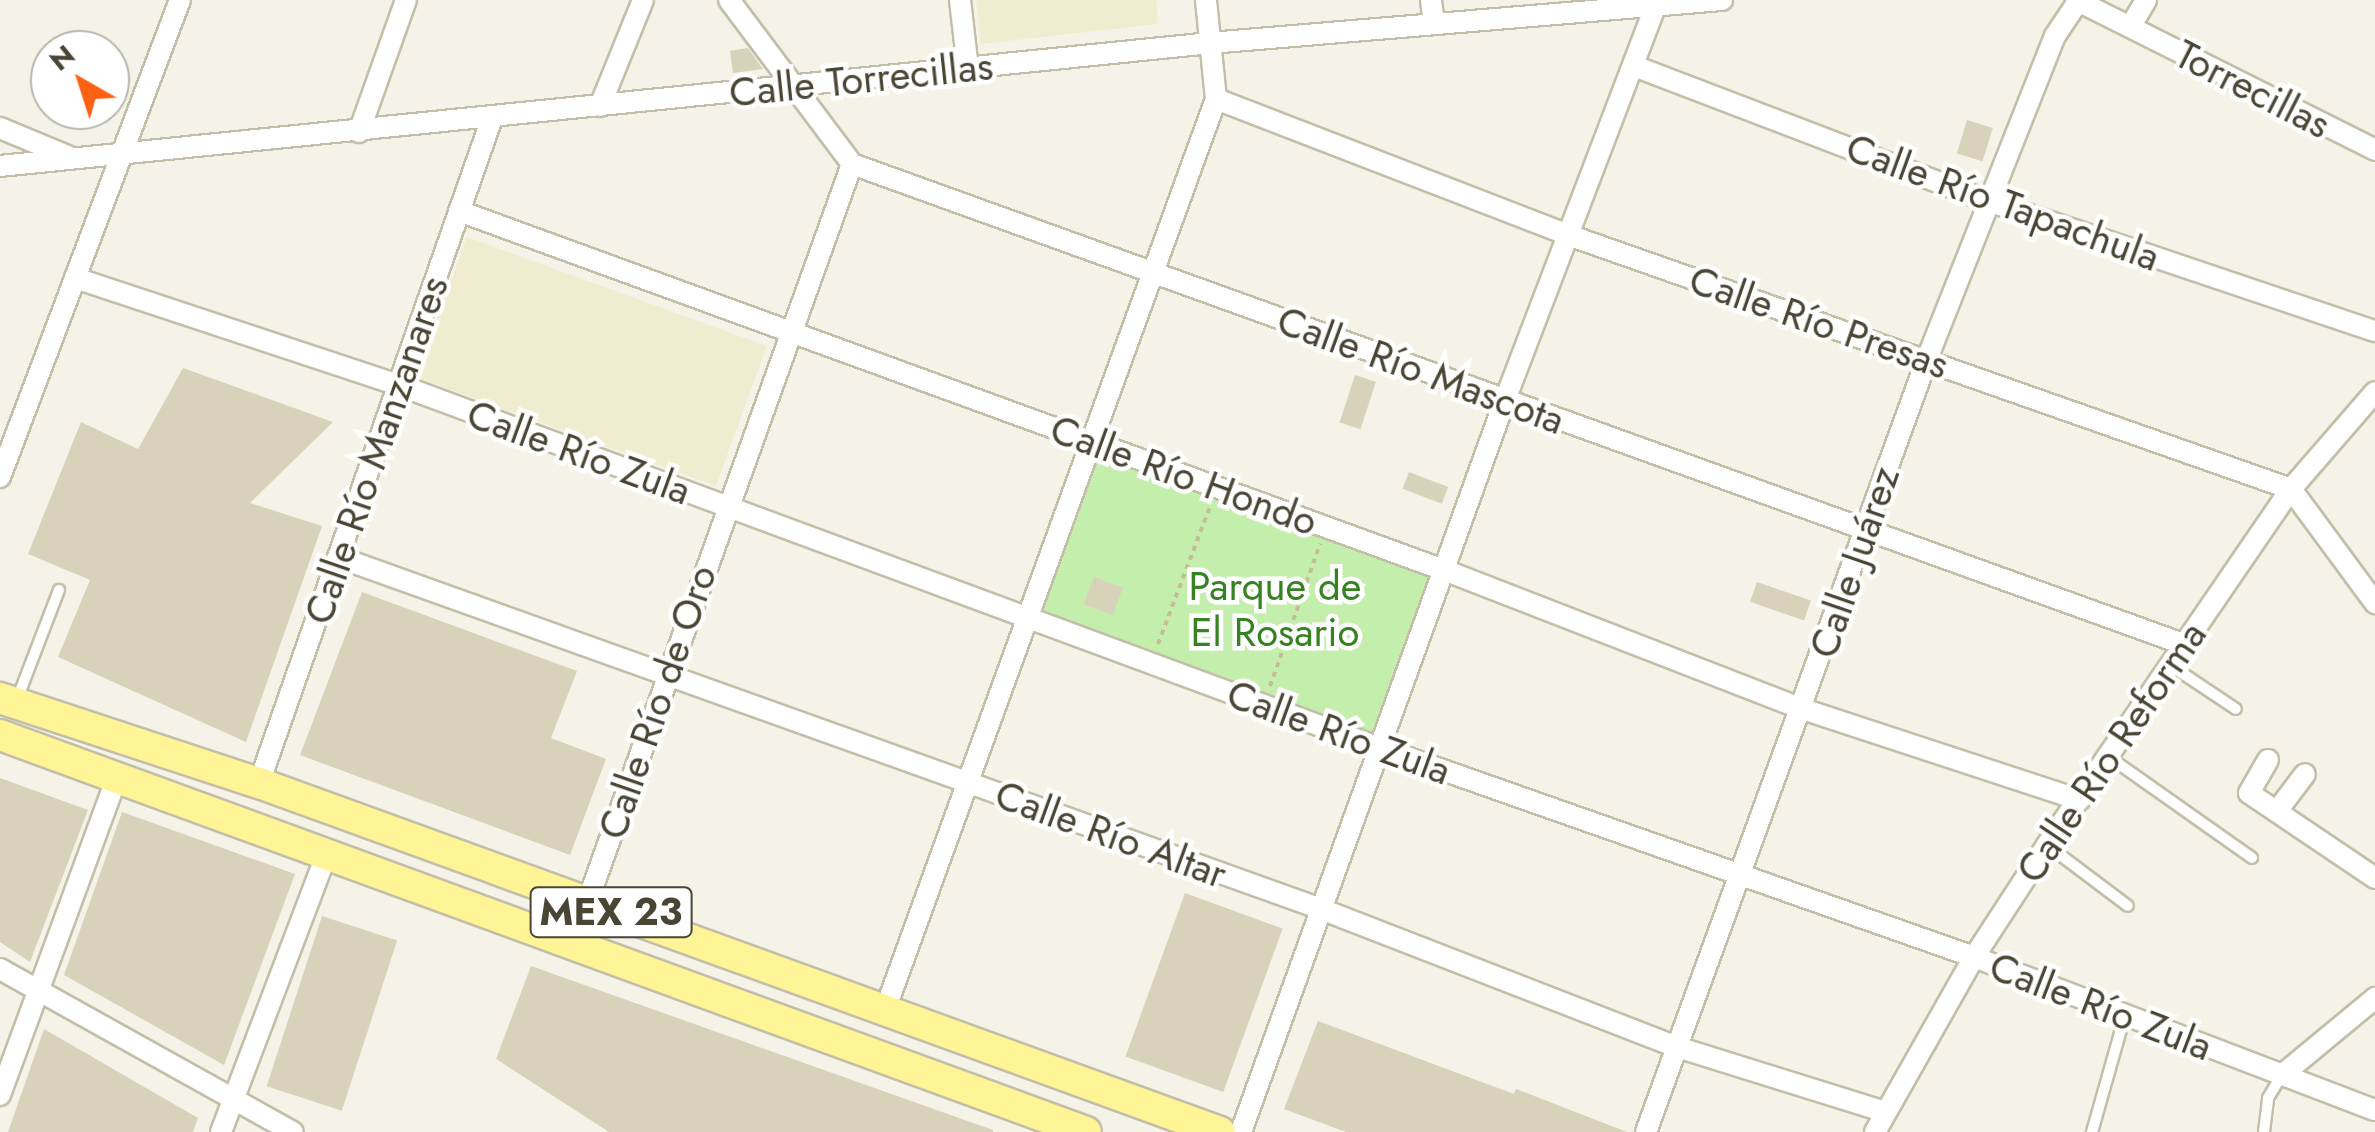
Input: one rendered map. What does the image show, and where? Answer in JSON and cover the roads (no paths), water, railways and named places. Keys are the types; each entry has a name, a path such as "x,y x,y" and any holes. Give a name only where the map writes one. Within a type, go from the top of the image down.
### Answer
{"main road":[{"name":"MEX 23","path":"8,700 259,783 1220,1132"},
{"name":"MEX 23","path":"0,736 1086,1132"},
{"path":"244,822 360,822"}],"street":[{"path":"0,477 180,0"},
{"path":"359,132 406,0"},
{"path":"600,106 643,0"},
{"path":"729,0 852,164"},
{"path":"960,0 968,69"},
{"path":"885,1010 1216,99 1206,0"},
{"path":"1432,0 1434,24"},
{"name":"Calle Torrecillas","path":"0,166 121,157 1210,43 1722,0"},
{"name":"Torrecillas","path":"2078,0 2375,150"},
{"name":"Calle Juárez","path":"1646,1132 1680,1048 1927,359 2055,36 2078,0"},
{"path":"2130,28 2146,0"},
{"path":"1240,1132 1505,400 1657,3"},
{"name":"Calle Río Tapachula","path":"1634,66 1991,202 2375,331"},
{"name":"Calle Río Presas","path":"1216,99 1571,236 2291,489"},
{"name":"Calle Río Manzanares","path":"259,783 492,118"},
{"path":"0,128 76,160"},
{"name":"Calle Río Mascota","path":"852,164 1863,532 2183,644"},
{"name":"Calle Río de Oro","path":"587,903 724,506 852,164"},
{"name":"Calle Río Hondo","path":"460,212 1444,570 1803,709 2078,800"},
{"name":"Calle Río Zula","path":"75,278 398,386 1380,748 1974,957 2124,1019 2375,1110"},
{"name":"Calle Río Reforma","path":"1875,1132 1882,1111 1974,957 2183,644 2291,489 2375,392"},
{"path":"2291,489 2375,604"},
{"name":"Calle Río Altar","path":"338,557 1321,909 1680,1048 1882,1111"},
{"path":"2268,760 2249,793 2375,878"},
{"path":"2277,810 2305,774"},
{"path":"0,1096 116,779"},
{"path":"221,1132 326,855"},
{"path":"0,969 293,1132"},
{"path":"2282,1074 2375,998"}],"lane":[{"path":"8,700 59,590"},
{"path":"2170,666 2236,709"},
{"path":"2109,757 2252,858"},
{"path":"2048,845 2128,906"},
{"path":"2092,1132 2124,1019"},
{"path":"2264,1132 2268,1098 2282,1074"}],"park label":[{"name":"Parque de El Rosario","path":"1275,609"}]}
